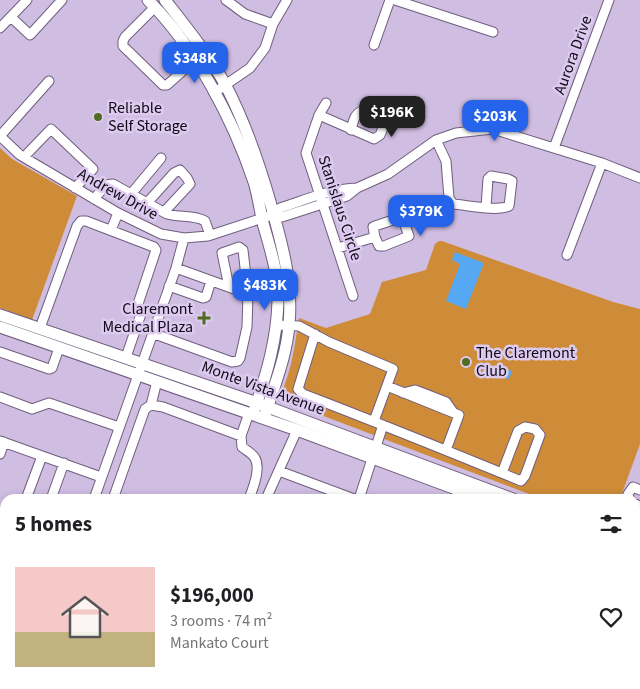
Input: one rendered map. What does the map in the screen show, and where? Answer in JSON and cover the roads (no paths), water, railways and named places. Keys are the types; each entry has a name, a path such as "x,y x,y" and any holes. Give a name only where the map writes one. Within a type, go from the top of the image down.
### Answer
{"main road":[{"path":"165,0 207,54 225,84 251,142 276,214 287,268 290,299 289,326 285,349 262,405 255,415"},
{"path":"151,3 195,60 215,92 240,145 254,183 275,270 278,298 273,351 262,405"},
{"name":"Monte Vista Avenue","path":"0,315 142,362 262,405 471,494"},
{"name":"Monte Vista Avenue","path":"0,327 297,430 374,452 498,494"}],"street":[{"path":"0,28 27,0"},
{"path":"11,16 30,35 62,0"},
{"path":"226,0 245,14 273,24"},
{"path":"215,92 250,68 265,48 273,24 287,0"},
{"path":"374,46 390,0"},
{"path":"395,0 493,32"},
{"name":"Aurora Drive","path":"554,148 609,0"},
{"path":"151,3 125,37 123,46 163,85 167,85 195,60"},
{"path":"0,136 49,81"},
{"name":"Stanislaus Circle","path":"326,103 319,115 306,152 353,296"},
{"path":"319,115 351,130 374,139 380,135 385,124 384,120 363,112 356,114 351,130"},
{"path":"24,157 51,129 93,169 75,188"},
{"path":"357,188 345,188 320,194 280,208 276,214 282,217 347,196 357,188 388,174 436,140 456,133 493,129 640,178"},
{"name":"Andrew Drive","path":"0,136 24,157 118,213 161,234 184,238 210,235 276,214"},
{"path":"436,140 446,161 449,198 452,204 486,207"},
{"path":"131,194 162,158"},
{"path":"568,255 602,164"},
{"path":"147,203 174,173 180,170 190,184 164,212"},
{"path":"94,199 106,184 109,183 164,212 177,217 199,218 205,221 210,235"},
{"path":"110,230 118,213"},
{"path":"40,328 77,226 81,221 86,221 154,247 156,250 138,304 141,314 126,357"},
{"path":"338,248 375,237"},
{"path":"96,494 176,268 184,238"},
{"path":"152,333 235,362 240,358 247,328 248,294 240,247 222,253 229,287"},
{"path":"176,268 248,294"},
{"path":"169,286 203,298 206,297 211,281"},
{"path":"277,324 299,326 329,342 393,369 387,386 374,452 361,494"},
{"path":"315,334 298,389 303,394 521,481 525,476 540,435 535,429 524,426 518,431 502,473"},
{"path":"0,352 49,369 52,368 59,348"},
{"path":"115,494 144,409 150,405 157,381"},
{"path":"387,386 403,393 415,390 431,400 446,402 459,415 446,450"},
{"path":"0,397 32,409 49,402 119,427"},
{"path":"150,405 163,407 241,436"},
{"path":"251,494 257,464 254,456 242,448 241,436 255,415"},
{"path":"268,494 297,430"},
{"path":"0,454 2,441 101,477"},
{"path":"28,494 42,456"},
{"path":"53,494 64,463"},
{"path":"279,471 341,494"},
{"path":"628,494 632,487 640,490"}],"water":[{"path":"455,252 484,263 466,309 446,301 460,264 452,260"},
{"path":"495,365 512,371 509,379 492,373"}],"place":[{"name":"Reliable Self Storage","path":"98,117"},
{"name":"Claremont Medical Plaza","path":"204,318"},
{"name":"The Claremont Club","path":"466,362"}]}
